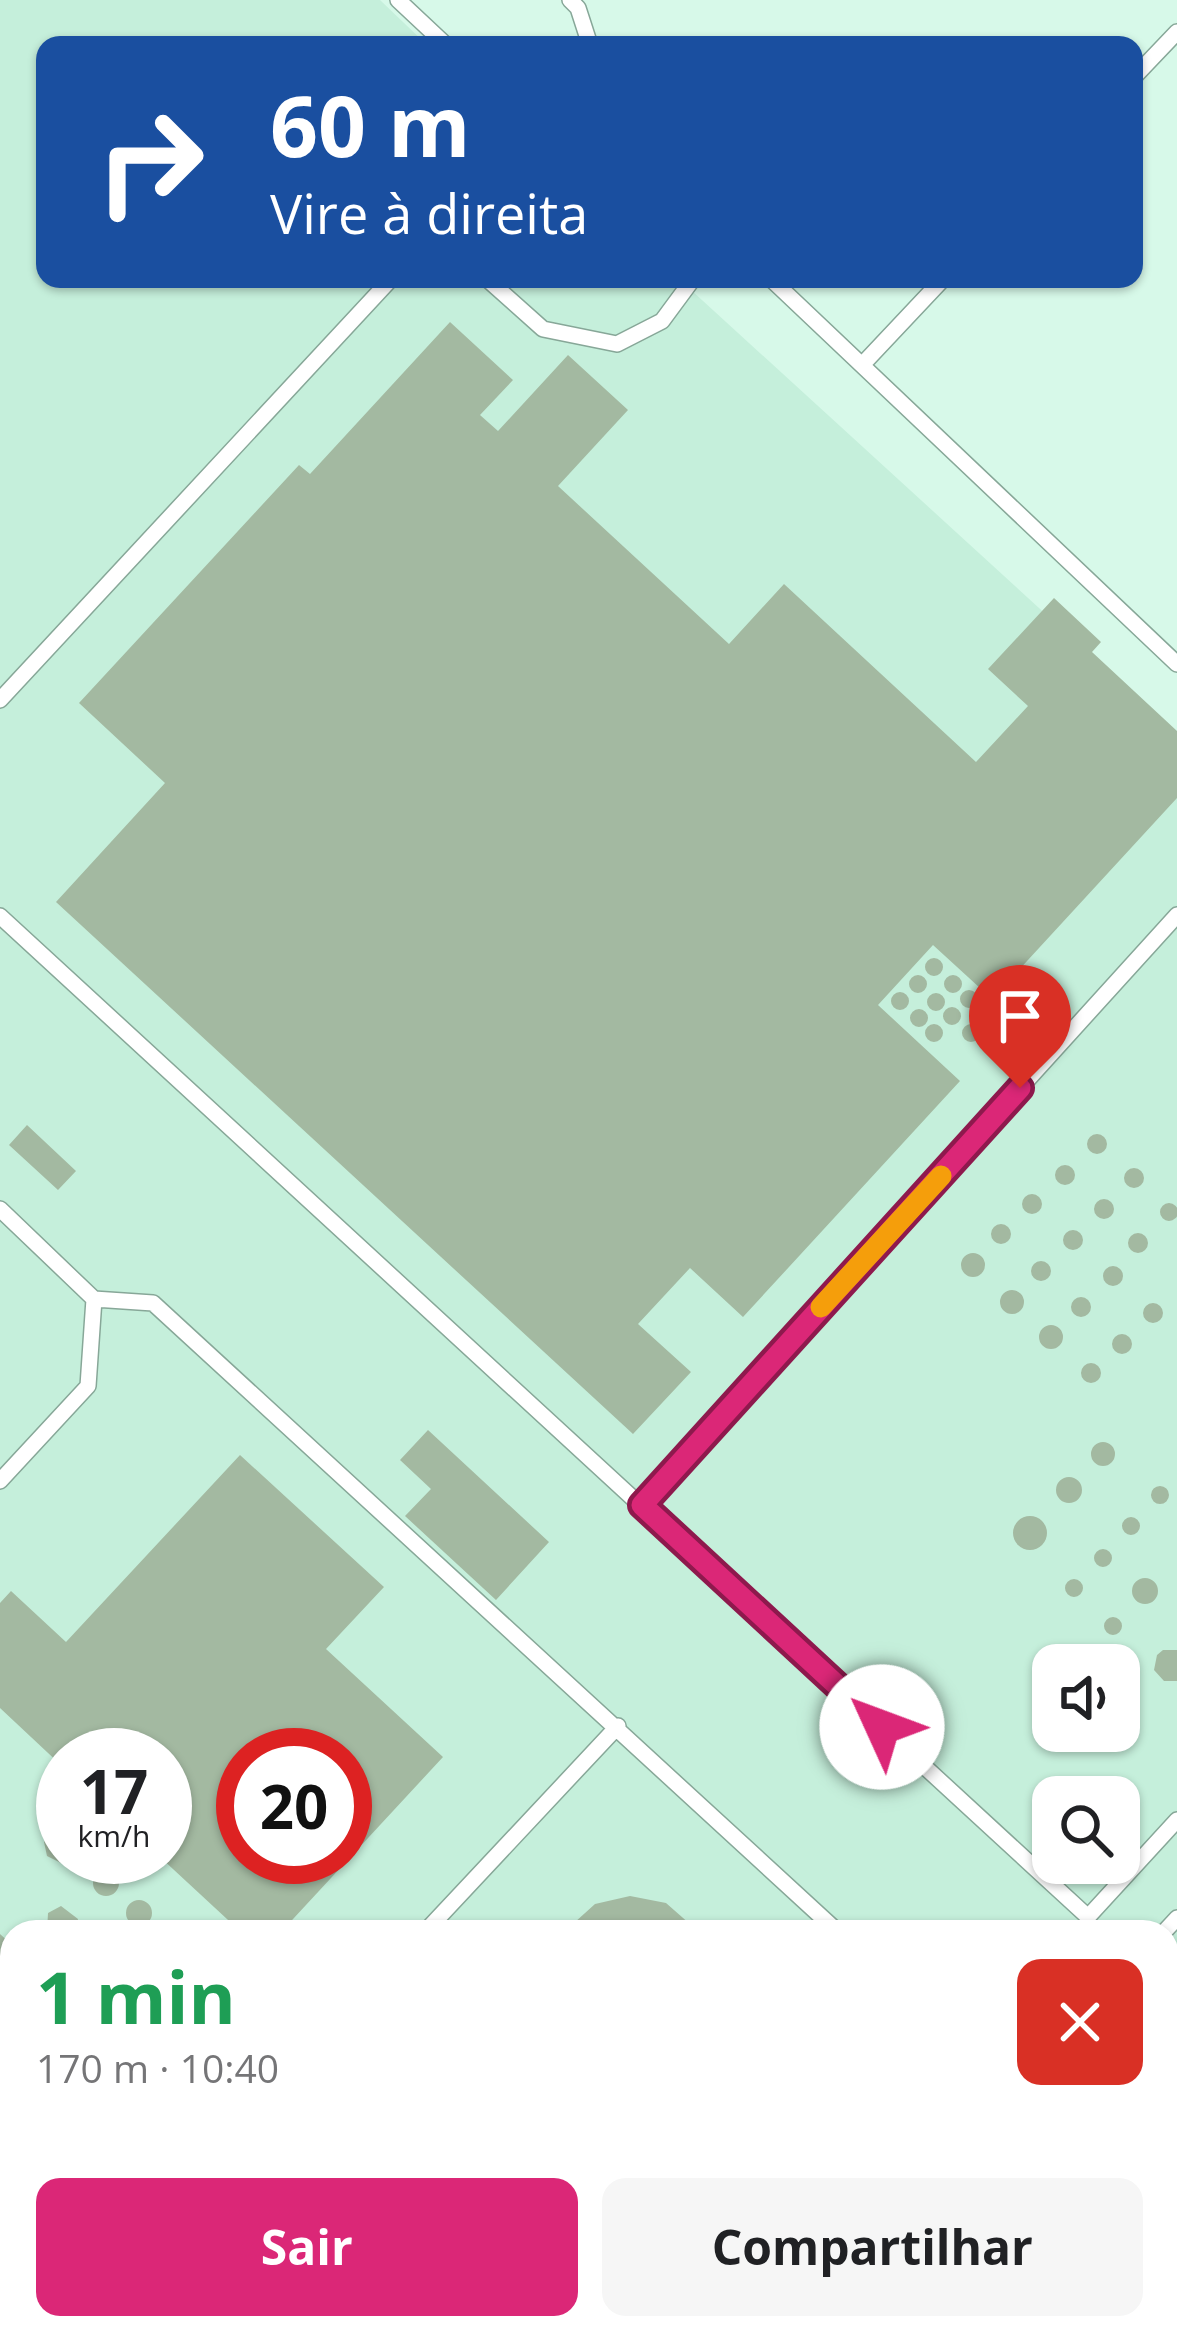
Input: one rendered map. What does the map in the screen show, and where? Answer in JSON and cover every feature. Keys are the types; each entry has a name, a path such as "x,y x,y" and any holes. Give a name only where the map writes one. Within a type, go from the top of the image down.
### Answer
{"lane":[{"path":"398,0 436,36"},
{"path":"570,0 578,8 587,36"},
{"path":"1143,68 1177,32"},
{"path":"0,700 383,288"},
{"path":"497,288 543,329 617,344 662,321 686,288"},
{"path":"781,288 1177,664"},
{"path":"862,365 935,288"},
{"path":"642,1505 1177,915"},
{"path":"0,916 1091,1920"},
{"path":"0,1209 94,1299 154,1303 825,1920"},
{"path":"0,1481 88,1386 94,1299"},
{"path":"436,1920 618,1726"},
{"path":"1088,1917 1177,1820"}],"shaded area":[{"path":"0,0 380,0 418,36 36,36 36,288 689,288 1177,734 1177,1920 0,1920"}],"building":[{"path":"450,322 513,380 480,415 498,431 568,355 628,410 558,486 729,644 784,584 976,762 1028,706 988,669 1054,598 1101,642 1092,652 1177,731 1177,798 992,999 933,945 878,1005 960,1081 743,1317 690,1268 638,1324 691,1372 633,1434 56,902 165,783 79,703 299,465 310,474"},
{"path":"934,958 943,967 934,976 925,967"},
{"path":"918,975 927,984 918,993 909,984"},
{"path":"953,975 962,984 953,993 944,984"},
{"path":"969,990 978,999 969,1008 960,999"},
{"path":"900,992 909,1001 900,1010 891,1001"},
{"path":"936,993 945,1002 936,1011 927,1002"},
{"path":"952,1007 961,1016 952,1025 943,1016"},
{"path":"919,1009 928,1018 919,1027 910,1018"},
{"path":"934,1024 943,1033 934,1042 925,1033"},
{"path":"971,1024 980,1033 971,1042 962,1033"},
{"path":"27,1125 76,1171 58,1190 9,1145"},
{"path":"1097,1134 1107,1144 1097,1154 1087,1144"},
{"path":"1065,1165 1075,1175 1065,1185 1055,1175"},
{"path":"1134,1168 1144,1178 1134,1188 1124,1178"},
{"path":"1032,1194 1042,1204 1032,1214 1022,1204"},
{"path":"1104,1199 1114,1209 1104,1219 1094,1209"},
{"path":"1169,1203 1178,1212 1169,1221 1160,1212"},
{"path":"1001,1224 1011,1234 1001,1244 991,1234"},
{"path":"1073,1230 1083,1240 1073,1250 1063,1240"},
{"path":"1138,1233 1148,1243 1138,1253 1128,1243"},
{"path":"973,1253 982,1256 982,1274 973,1277 964,1274 961,1265 964,1256"},
{"path":"1041,1261 1051,1271 1041,1281 1031,1271"},
{"path":"1113,1266 1123,1276 1113,1286 1103,1276"},
{"path":"1012,1290 1021,1293 1021,1311 1012,1314 1003,1311 1000,1302 1003,1293"},
{"path":"1081,1297 1091,1307 1081,1317 1071,1307"},
{"path":"1153,1303 1163,1313 1153,1323 1143,1313"},
{"path":"1051,1325 1060,1328 1060,1346 1051,1349 1042,1346 1039,1337 1042,1328"},
{"path":"1122,1334 1132,1344 1122,1354 1112,1344"},
{"path":"1091,1363 1101,1373 1091,1383 1081,1373"},
{"path":"428,1430 549,1542 496,1600 405,1516 431,1489 400,1460"},
{"path":"1103,1442 1112,1445 1112,1463 1103,1466 1094,1463 1091,1454 1094,1445"},
{"path":"240,1455 384,1587 326,1649 443,1757 372,1834 372,1728 216,1728 216,1884 325,1884 292,1920 228,1920 189,1884 192,1728 36,1728 36,1742 0,1708 0,1603 11,1591 66,1642"},
{"path":"1069,1477 1082,1490 1069,1503 1056,1490"},
{"path":"1160,1486 1169,1495 1160,1504 1151,1495"},
{"path":"1030,1516 1042,1521 1047,1533 1042,1545 1030,1550 1018,1545 1013,1533 1018,1521"},
{"path":"1131,1517 1140,1526 1131,1535 1122,1526"},
{"path":"1103,1549 1112,1558 1103,1567 1094,1558"},
{"path":"1145,1578 1158,1591 1145,1604 1132,1591"},
{"path":"1074,1579 1083,1588 1074,1597 1065,1588"},
{"path":"1113,1617 1122,1626 1113,1635 1104,1626"},
{"path":"1163,1650 1177,1650 1177,1681 1164,1681 1154,1670"},
{"path":"93,1884 119,1884 106,1896"},
{"path":"630,1896 666,1903 685,1920 577,1920 595,1904"},
{"path":"134,1901 144,1901 151,1908 150,1920 127,1918 127,1908"},
{"path":"61,1906 78,1920 48,1920 48,1913"}],"slow traffic":[{"path":"821,1307 941,1176"}],"route":[{"path":"882,1727 642,1505 1020,1088"}]}
